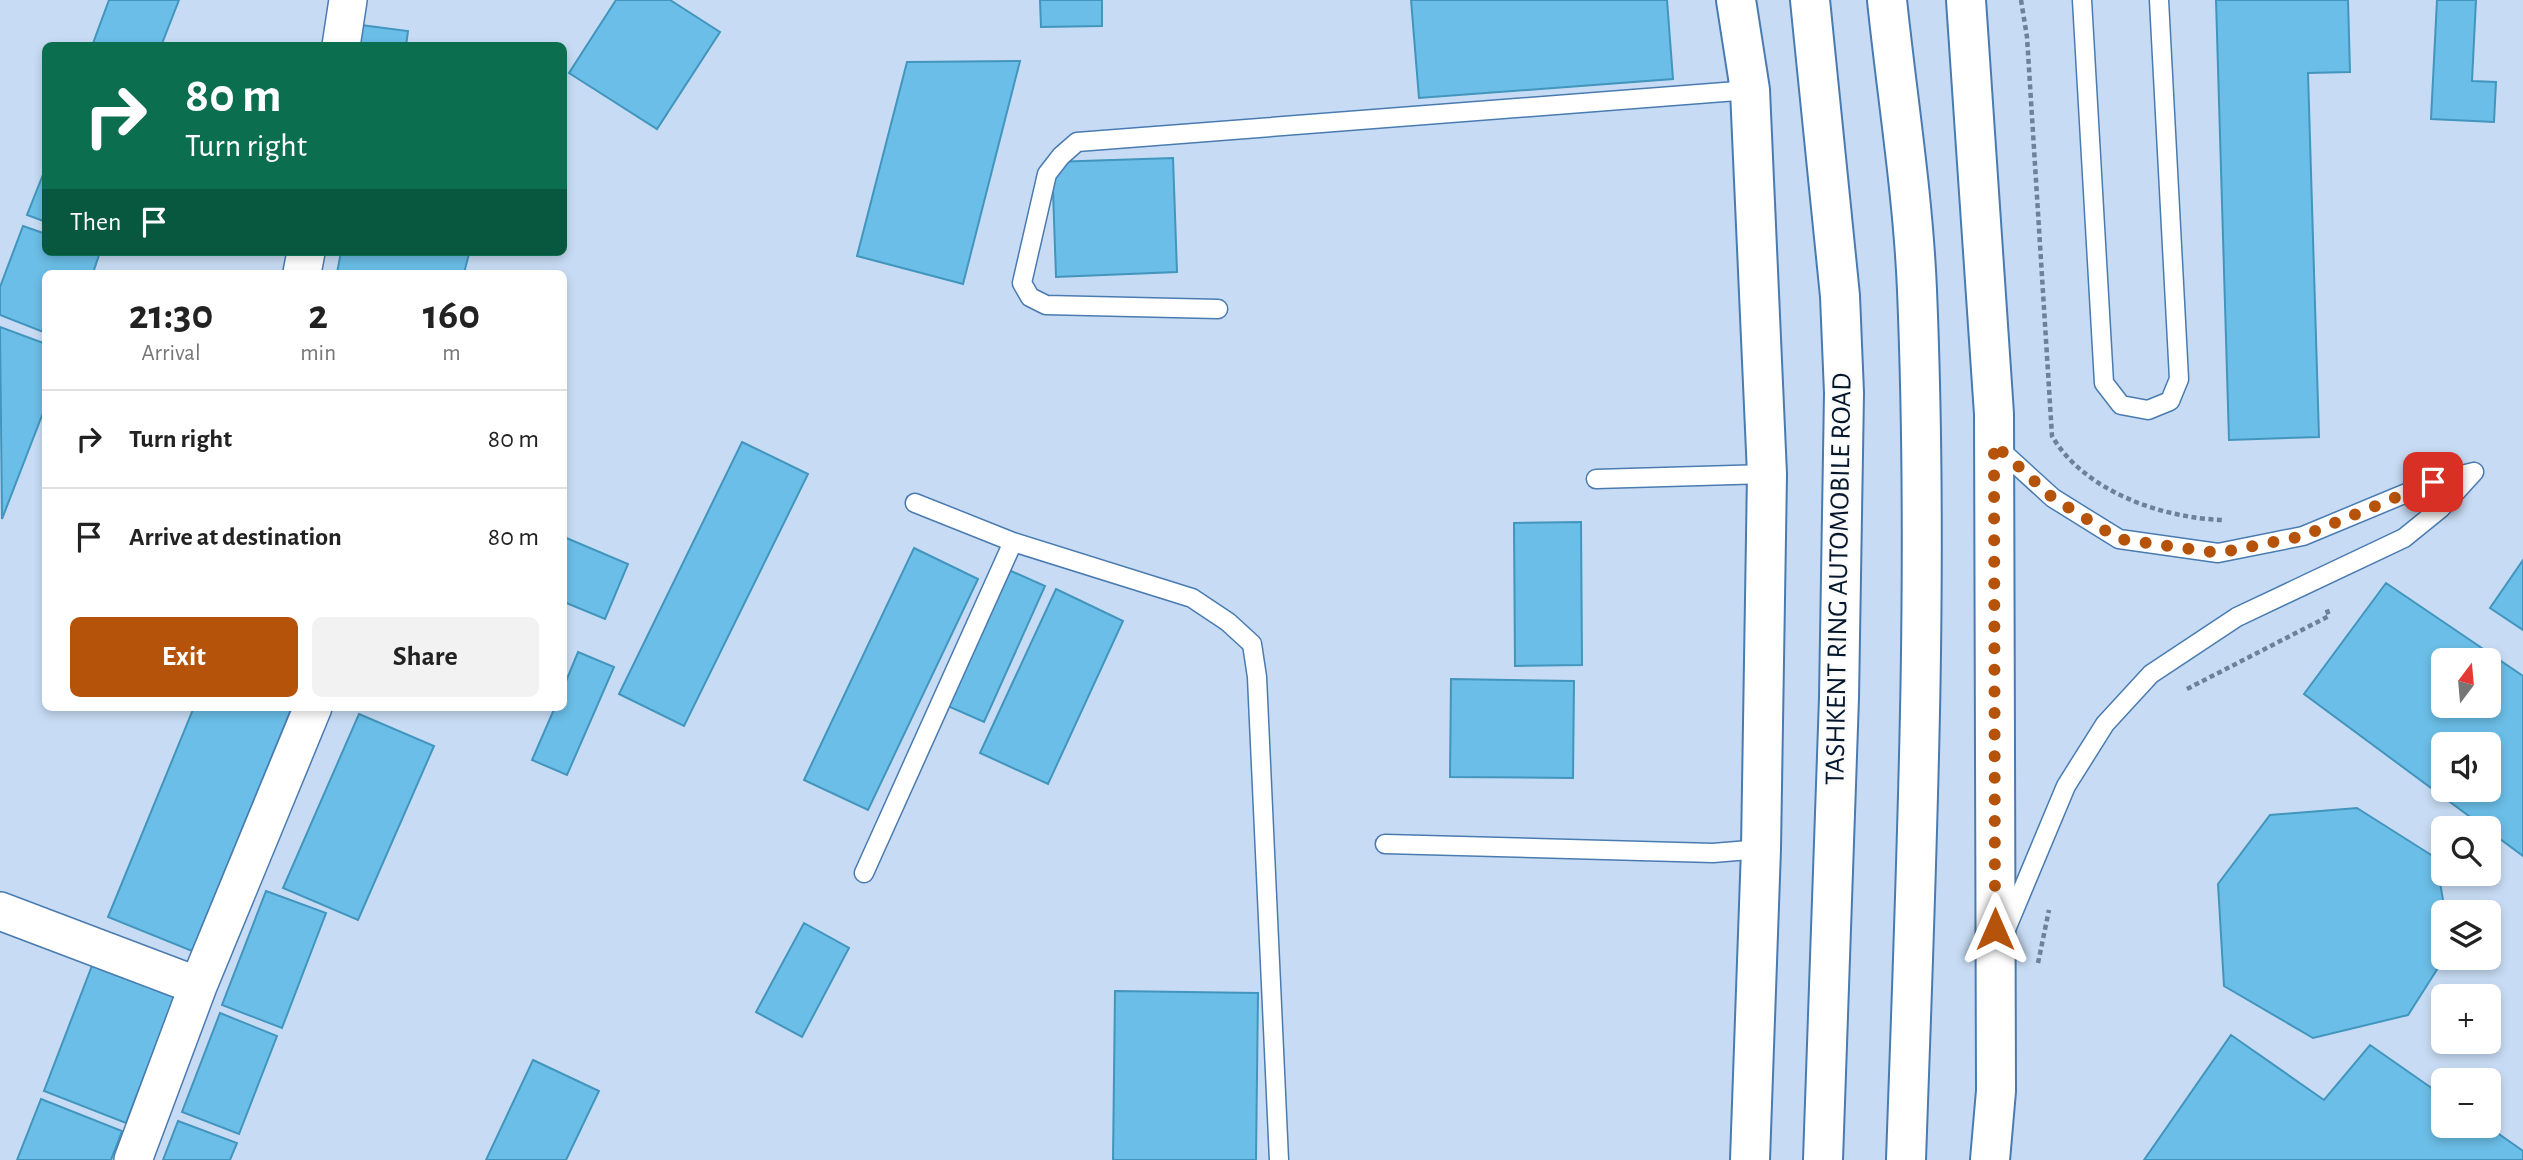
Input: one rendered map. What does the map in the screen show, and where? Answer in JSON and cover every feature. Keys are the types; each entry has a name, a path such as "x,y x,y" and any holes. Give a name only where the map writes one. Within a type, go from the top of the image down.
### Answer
{"main road":[{"path":"1737,0 1750,90 1767,474 1761,849 1750,1160"},
{"name":"TASHKENT RING AUTOMOBILE ROAD","path":"1810,0 1840,296 1844,393 1839,698 1823,1160"},
{"path":"1887,0 1916,286 1923,534 1921,717 1906,1160"},
{"path":"1966,0 1994,444 1996,1091 1990,1160"}],"street":[{"path":"342,42 348,0"},
{"path":"133,1160 198,986 311,711"},
{"path":"0,911 198,986"}],"lane":[{"path":"2082,0 2104,383 2121,405 2148,410 2170,401 2179,379 2159,0"},
{"path":"1218,309 1046,305 1030,297 1022,283 1047,174 1061,156 1077,142 1750,90"},
{"path":"1994,444 2053,498 2119,539 2218,553 2303,536 2433,482 2474,472 2441,509 2404,538 2237,617 2151,674 2105,723 2066,786 2007,924 1996,1091"},
{"path":"1596,479 1767,474"},
{"path":"915,503 1013,542 1192,598 1228,622 1252,644 1257,677 1279,1160"},
{"path":"864,873 1013,542"},
{"path":"1385,844 1713,853 1761,849"}],"path":[{"path":"2021,0 2027,37 2052,436 2065,458 2103,486 2152,507 2209,519 2235,520"},
{"path":"2181,692 2237,660 2329,617 2316,580"},
{"path":"2035,975 2051,898"}],"building":[{"path":"109,0 179,0 163,42 93,42"},
{"path":"616,0 670,0 720,32 657,129 569,73"},
{"path":"1040,0 1102,0 1102,26 1041,27"},
{"path":"1411,0 1667,0 1673,79 1419,98"},
{"path":"2216,0 2348,0 2350,72 2308,73 2319,437 2229,440"},
{"path":"2437,0 2476,0 2472,81 2496,82 2494,122 2431,119"},
{"path":"361,25 408,31 407,42 359,42"},
{"path":"1020,61 963,284 857,256 907,62"},
{"path":"1173,158 1177,272 1056,277 1052,162"},
{"path":"42,177 42,221 27,215"},
{"path":"23,226 42,233 42,256 99,256 94,270 42,270 42,331 0,315 0,287"},
{"path":"340,256 468,256 465,270 338,270"},
{"path":"0,327 42,343 42,415 2,519"},
{"path":"742,442 808,474 684,726 619,694"},
{"path":"1581,522 1582,665 1515,666 1514,523"},
{"path":"567,538 628,564 605,619 567,603"},
{"path":"914,548 978,579 868,810 804,780"},
{"path":"2523,560 2523,630 2490,608"},
{"path":"1002,567 1045,586 984,722 941,703"},
{"path":"2386,583 2482,648 2431,648 2431,718 2501,718 2501,661 2523,676 2523,856 2501,840 2501,816 2469,816 2450,802 2501,802 2501,732 2431,732 2431,788 2304,694"},
{"path":"1056,589 1123,621 1048,784 980,753"},
{"path":"578,652 614,667 567,775 532,760 553,711 567,711 567,679"},
{"path":"1451,679 1574,681 1573,778 1450,777"},
{"path":"192,711 290,711 192,951 108,917"},
{"path":"359,714 434,746 358,920 283,888"},
{"path":"2357,808 2431,855 2431,886 2441,886 2443,900 2431,900 2431,970 2437,970 2408,1015 2313,1038 2224,986 2218,884 2270,815"},
{"path":"266,891 326,913 282,1028 222,1005"},
{"path":"804,923 849,948 802,1037 756,1012"},
{"path":"93,963 175,995 126,1123 44,1091"},
{"path":"1115,991 1258,993 1256,1160 1113,1160"},
{"path":"220,1013 277,1036 239,1134 182,1112"},
{"path":"2231,1035 2324,1100 2370,1045 2431,1088 2431,1138 2501,1138 2501,1136 2523,1151 2523,1160 2144,1160"},
{"path":"533,1060 599,1091 566,1160 486,1160"},
{"path":"41,1099 122,1131 111,1160 17,1160"},
{"path":"178,1121 237,1143 230,1160 163,1160"}],"route":[{"path":"1995,929 1994,444 2053,498 2119,539 2172,549 2218,553 2303,536 2433,482"}]}
